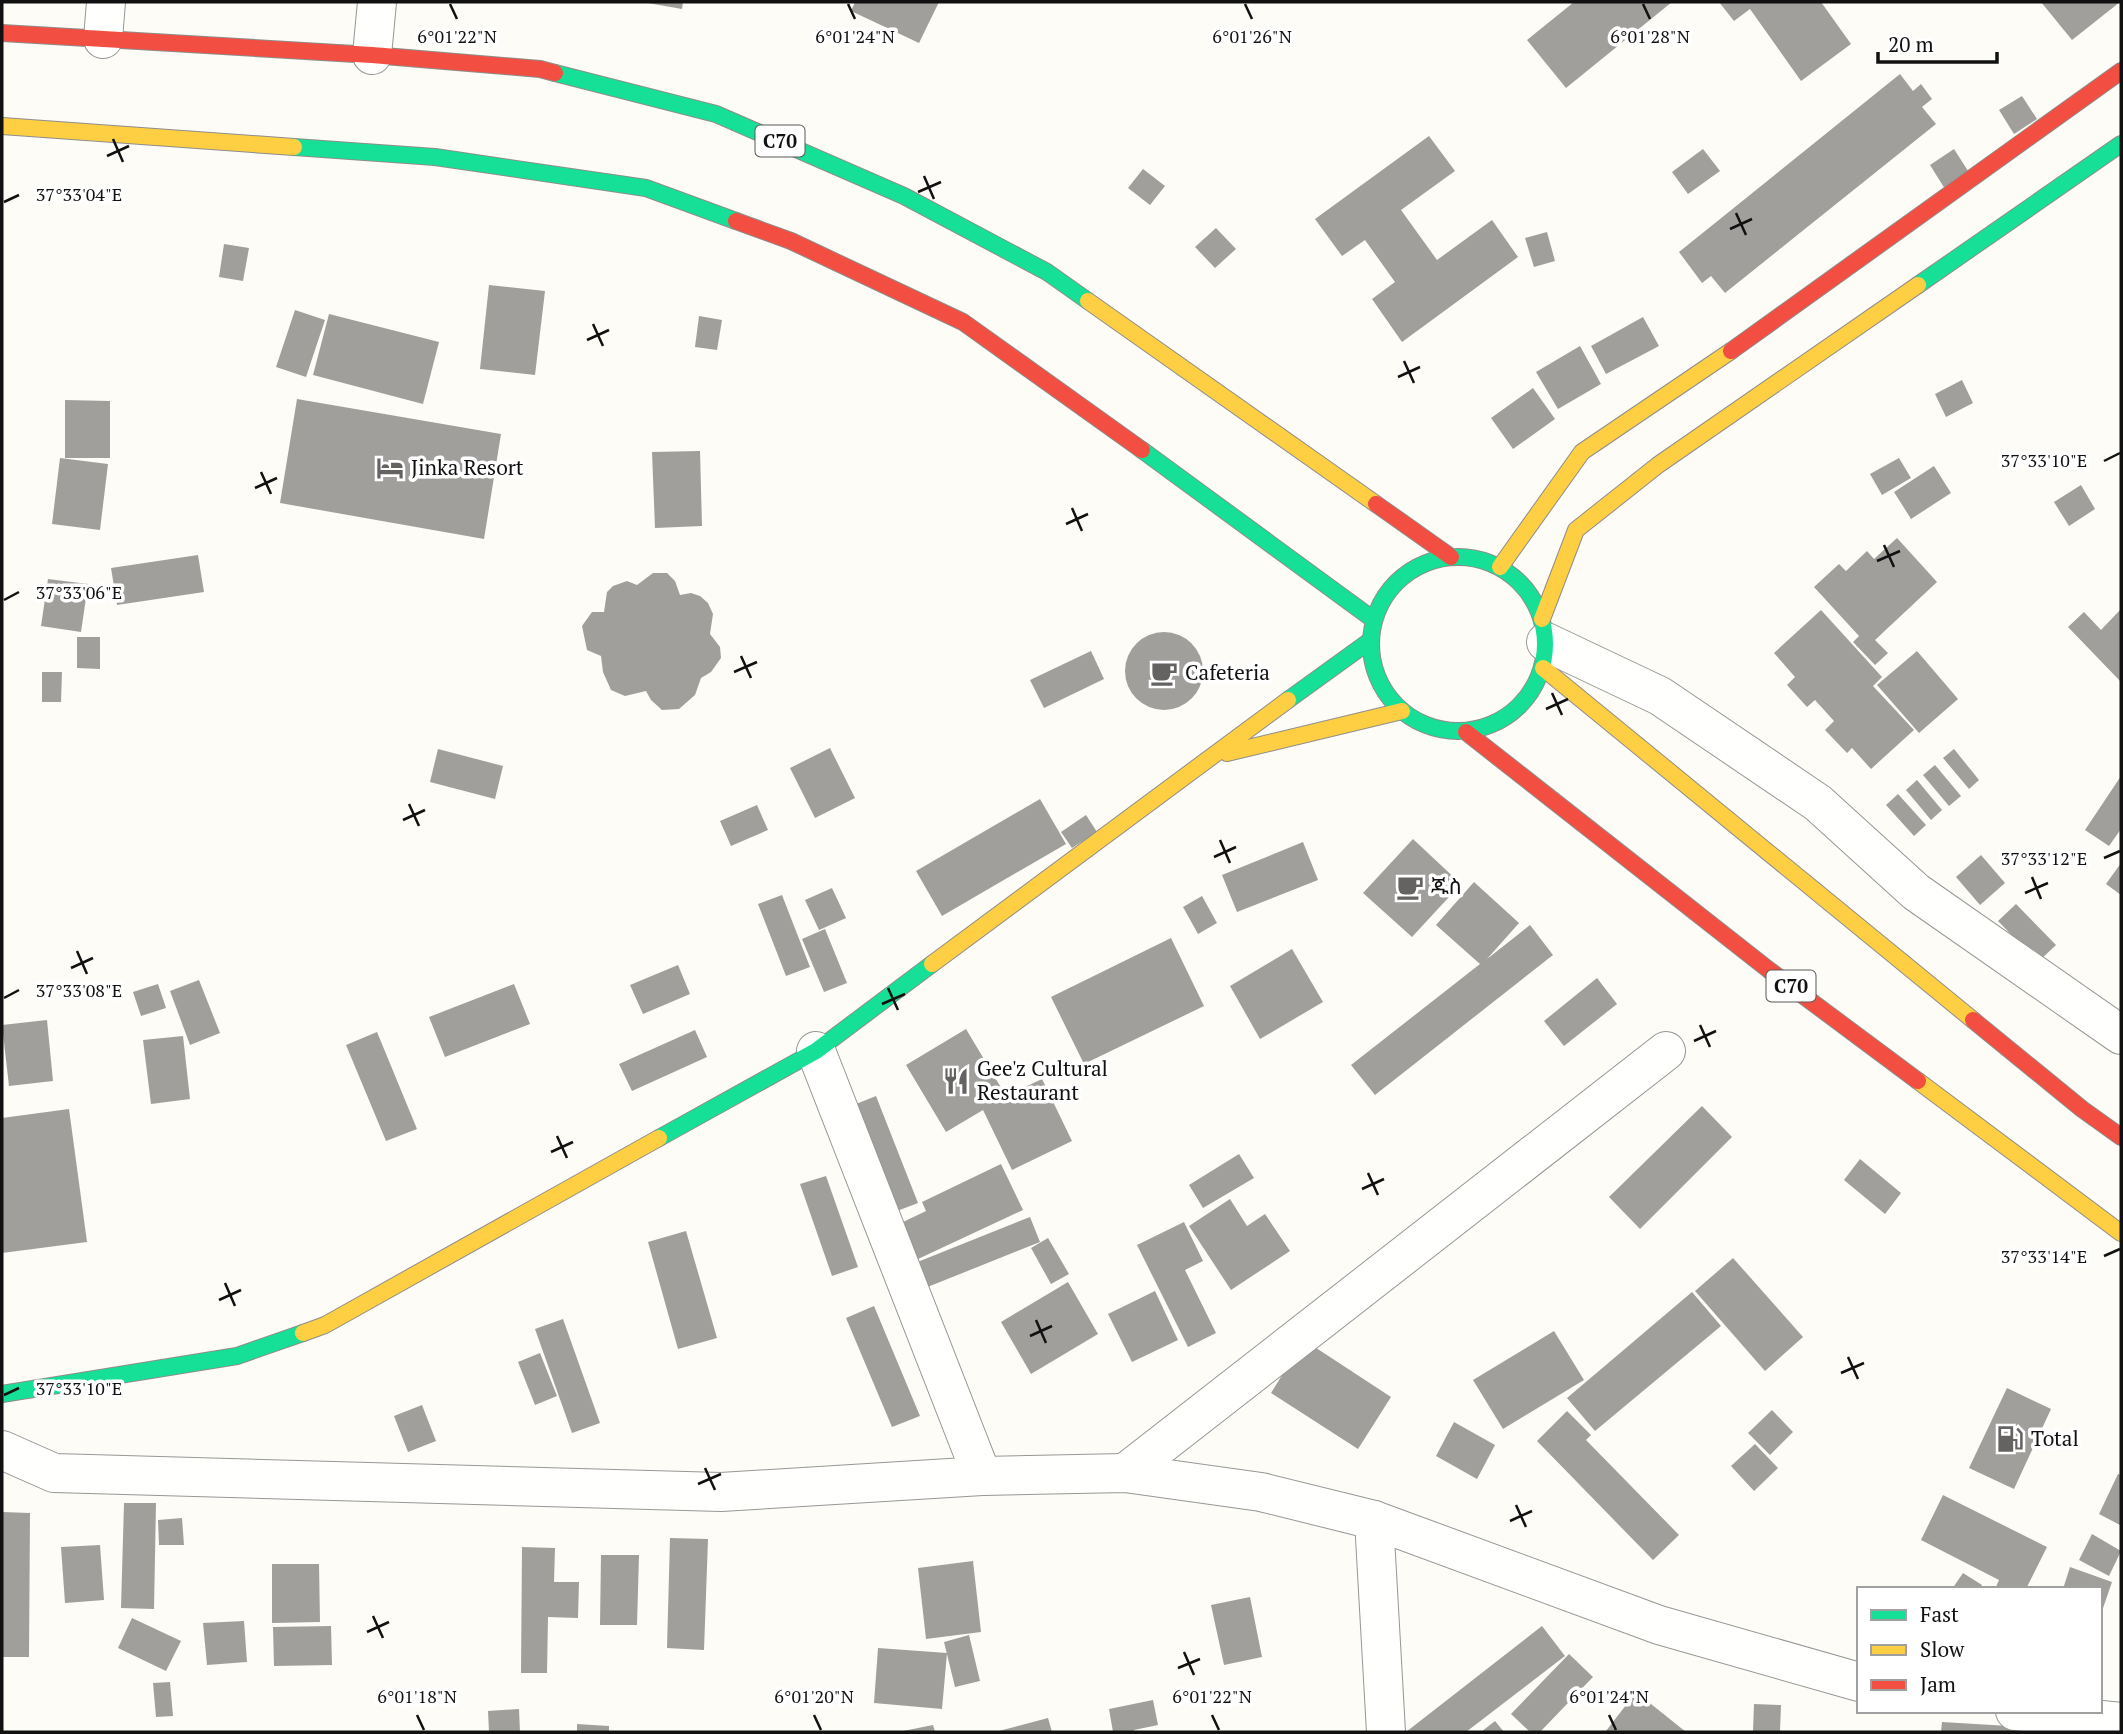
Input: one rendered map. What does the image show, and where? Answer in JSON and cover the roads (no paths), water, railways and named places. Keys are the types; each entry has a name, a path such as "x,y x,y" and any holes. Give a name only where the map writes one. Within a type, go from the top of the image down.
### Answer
{"main road":[{"name":"C70","path":"2,33 372,55 540,69 716,114 904,196 1047,272 1451,556"},
{"path":"1500,567 1582,452 1728,354 2121,71"},
{"path":"2,125 436,157 646,188 791,241 963,321 1374,620"},
{"path":"1543,643 1576,530 1658,465 2121,144"},
{"name":"C70","path":"1451,556 1476,558 1500,567 1518,580 1533,598 1543,643 1532,692 1514,712 1491,726 1466,732 1442,731 1421,724 1402,711 1385,691 1374,667 1370,640 1374,620 1384,596 1402,576 1424,562 1451,556"},
{"path":"2,1394 237,1356 325,1325 816,1051 1208,757 1370,640"},
{"name":"C70","path":"1543,643 2082,1109 2121,1137"},
{"path":"1208,757 1402,711"},
{"name":"C70","path":"1466,732 1769,970 2121,1233"}],"street":[{"path":"103,39 106,2"},
{"path":"372,55 377,2"},
{"path":"1543,643 1660,696 1818,803 1916,892 2121,1035"},
{"path":"816,1051 982,1476"},
{"path":"1125,1474 1666,1051"},
{"path":"2,1450 54,1473 707,1492 982,1476 1125,1474 1261,1492 1374,1520 1659,1625 1857,1681"},
{"path":"1374,1520 1386,1732"},
{"path":"2034,1713 2121,1722 2119,1732"}],"place":[{"name":"Jinka Resort","path":"390,468"},
{"name":"Cafeteria","path":"1164,673"},
{"name":"ጁስ","path":"1410,887"},
{"name":"Gee'z Cultural Restaurant","path":"956,1081"},
{"name":"Total","path":"2010,1439"}]}
